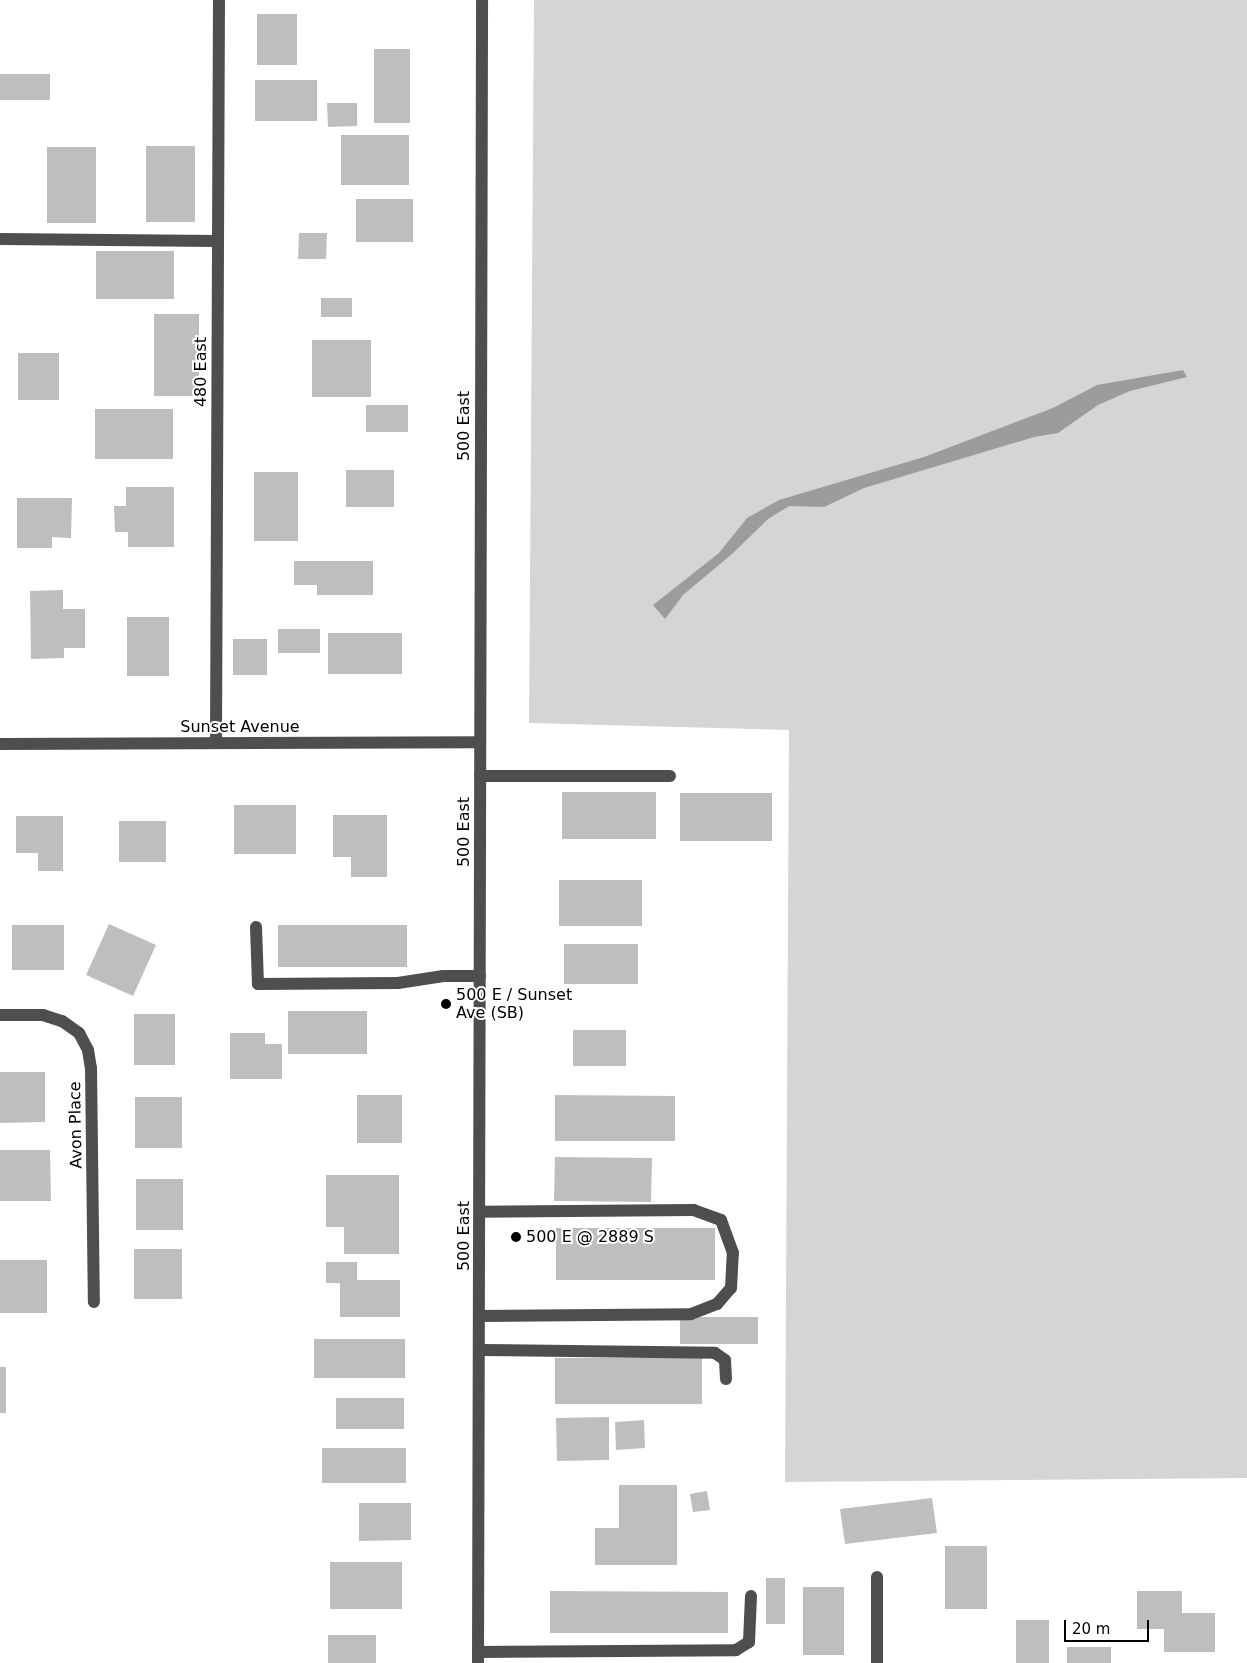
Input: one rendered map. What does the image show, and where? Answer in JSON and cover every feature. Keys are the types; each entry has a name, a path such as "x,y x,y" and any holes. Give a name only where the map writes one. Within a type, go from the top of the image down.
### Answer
{"street":[{"name":"480 East","path":"216,743 219,0"},
{"name":"500 East","path":"478,1658 482,0"},
{"path":"0,239 217,241"},
{"name":"Sunset Avenue","path":"0,744 480,742"},
{"path":"480,776 670,776"},
{"path":"256,928 258,984 398,982 443,976 480,976"},
{"name":"Avon Place","path":"0,1015 43,1015 62,1021 79,1033 88,1050 92,1068 94,1302"},
{"path":"479,1316 691,1314 717,1304 731,1288 733,1253 721,1220 694,1210 480,1212"},
{"path":"480,1350 715,1353 724,1360 726,1379"},
{"path":"876,1577 876,1663"},
{"path":"478,1658 736,1650 749,1642 751,1596"}],"shaded area":[{"path":"534,0 1247,0 1247,1478 785,1482 789,730 529,723"},
{"path":"1183,370 1187,377 1130,391 1098,405 1058,433 1034,437 864,488 824,507 789,506 768,519 732,554 683,595 665,619 653,605 719,553 747,518 779,500 924,457 1053,408 1097,385"}],"building":[{"path":"257,14 297,14 297,65 257,65"},
{"path":"374,49 410,49 410,123 374,123"},
{"path":"0,74 50,74 50,100 0,100"},
{"path":"255,80 317,80 317,121 255,121"},
{"path":"327,103 357,103 357,126 328,127"},
{"path":"341,135 409,135 409,185 341,185"},
{"path":"146,146 195,146 195,222 146,222"},
{"path":"47,147 96,147 96,223 47,223"},
{"path":"356,199 413,199 413,242 356,242"},
{"path":"299,233 327,233 326,259 298,259"},
{"path":"96,251 174,251 174,299 96,299"},
{"path":"321,298 352,298 352,317 321,317"},
{"path":"154,314 199,314 199,396 154,396"},
{"path":"312,340 371,340 371,397 312,397"},
{"path":"18,353 59,353 59,400 18,400"},
{"path":"366,405 408,405 408,432 366,432"},
{"path":"95,409 173,409 173,459 95,459"},
{"path":"346,470 394,470 394,507 346,507"},
{"path":"254,472 298,472 298,541 254,541"},
{"path":"126,487 174,487 174,547 128,547 128,532 115,532 114,506 126,506"},
{"path":"17,498 72,498 71,538 52,537 52,548 17,548"},
{"path":"294,561 373,561 373,595 317,595 317,585 294,585"},
{"path":"63,590 63,609 85,609 85,648 64,648 64,658 31,659 30,591"},
{"path":"127,617 169,617 169,676 127,676"},
{"path":"278,629 320,629 320,653 278,653"},
{"path":"328,633 402,633 402,674 328,674"},
{"path":"233,639 267,639 267,675 233,675"},
{"path":"562,792 656,792 656,839 562,839"},
{"path":"680,793 772,793 772,841 680,841"},
{"path":"234,805 296,805 296,854 234,854"},
{"path":"333,815 387,815 387,877 351,877 351,857 333,857"},
{"path":"16,816 63,816 63,871 38,871 38,853 16,853"},
{"path":"119,821 166,821 166,862 119,862"},
{"path":"559,880 642,880 642,926 559,926"},
{"path":"109,924 156,945 133,996 86,975"},
{"path":"12,925 64,925 64,970 12,970"},
{"path":"278,925 407,925 407,967 278,967"},
{"path":"564,944 638,944 638,984 564,984"},
{"path":"288,1011 367,1011 367,1054 288,1054"},
{"path":"134,1014 175,1014 175,1065 134,1065"},
{"path":"573,1030 626,1030 626,1066 573,1066"},
{"path":"230,1033 265,1033 265,1044 282,1044 282,1079 230,1079"},
{"path":"0,1072 45,1072 45,1122 0,1123"},
{"path":"357,1095 402,1095 402,1143 357,1143"},
{"path":"555,1095 675,1096 675,1141 555,1141"},
{"path":"135,1097 182,1097 182,1148 135,1148"},
{"path":"0,1150 50,1150 51,1201 0,1201"},
{"path":"555,1157 652,1158 651,1202 554,1201"},
{"path":"326,1175 399,1175 399,1254 344,1254 344,1227 326,1227"},
{"path":"136,1179 183,1179 183,1230 136,1230"},
{"path":"556,1228 715,1228 715,1280 556,1280"},
{"path":"134,1249 182,1249 182,1299 134,1299"},
{"path":"0,1260 47,1260 47,1313 0,1313"},
{"path":"326,1262 357,1262 357,1280 400,1280 400,1317 340,1317 340,1283 326,1283"},
{"path":"680,1317 758,1317 758,1344 680,1344"},
{"path":"314,1339 405,1339 405,1378 314,1378"},
{"path":"555,1358 702,1358 702,1404 555,1404"},
{"path":"0,1367 6,1367 6,1413 0,1413"},
{"path":"336,1398 404,1398 404,1429 336,1429"},
{"path":"609,1417 609,1460 557,1461 556,1418"},
{"path":"644,1420 645,1448 616,1450 615,1422"},
{"path":"322,1448 406,1448 406,1483 322,1483"},
{"path":"619,1485 677,1485 677,1565 595,1565 595,1528 619,1528"},
{"path":"707,1491 710,1510 693,1512 690,1494"},
{"path":"932,1498 937,1533 845,1544 840,1509"},
{"path":"359,1503 411,1503 411,1540 359,1541"},
{"path":"945,1546 987,1546 987,1609 945,1609"},
{"path":"330,1562 402,1562 402,1609 330,1609"},
{"path":"766,1578 785,1578 785,1624 766,1624"},
{"path":"803,1587 844,1587 844,1655 803,1655"},
{"path":"550,1591 728,1592 728,1633 550,1633"},
{"path":"1137,1591 1182,1591 1182,1613 1215,1613 1215,1652 1164,1652 1164,1629 1137,1629"},
{"path":"1016,1620 1049,1620 1049,1663 1016,1663"},
{"path":"328,1635 376,1635 376,1663 328,1663"},
{"path":"1067,1647 1111,1647 1111,1663 1067,1663"}],"place":[{"name":"500 E / Sunset Ave (SB)","path":"446,1004"},
{"name":"500 E @ 2889 S","path":"516,1237"}]}
